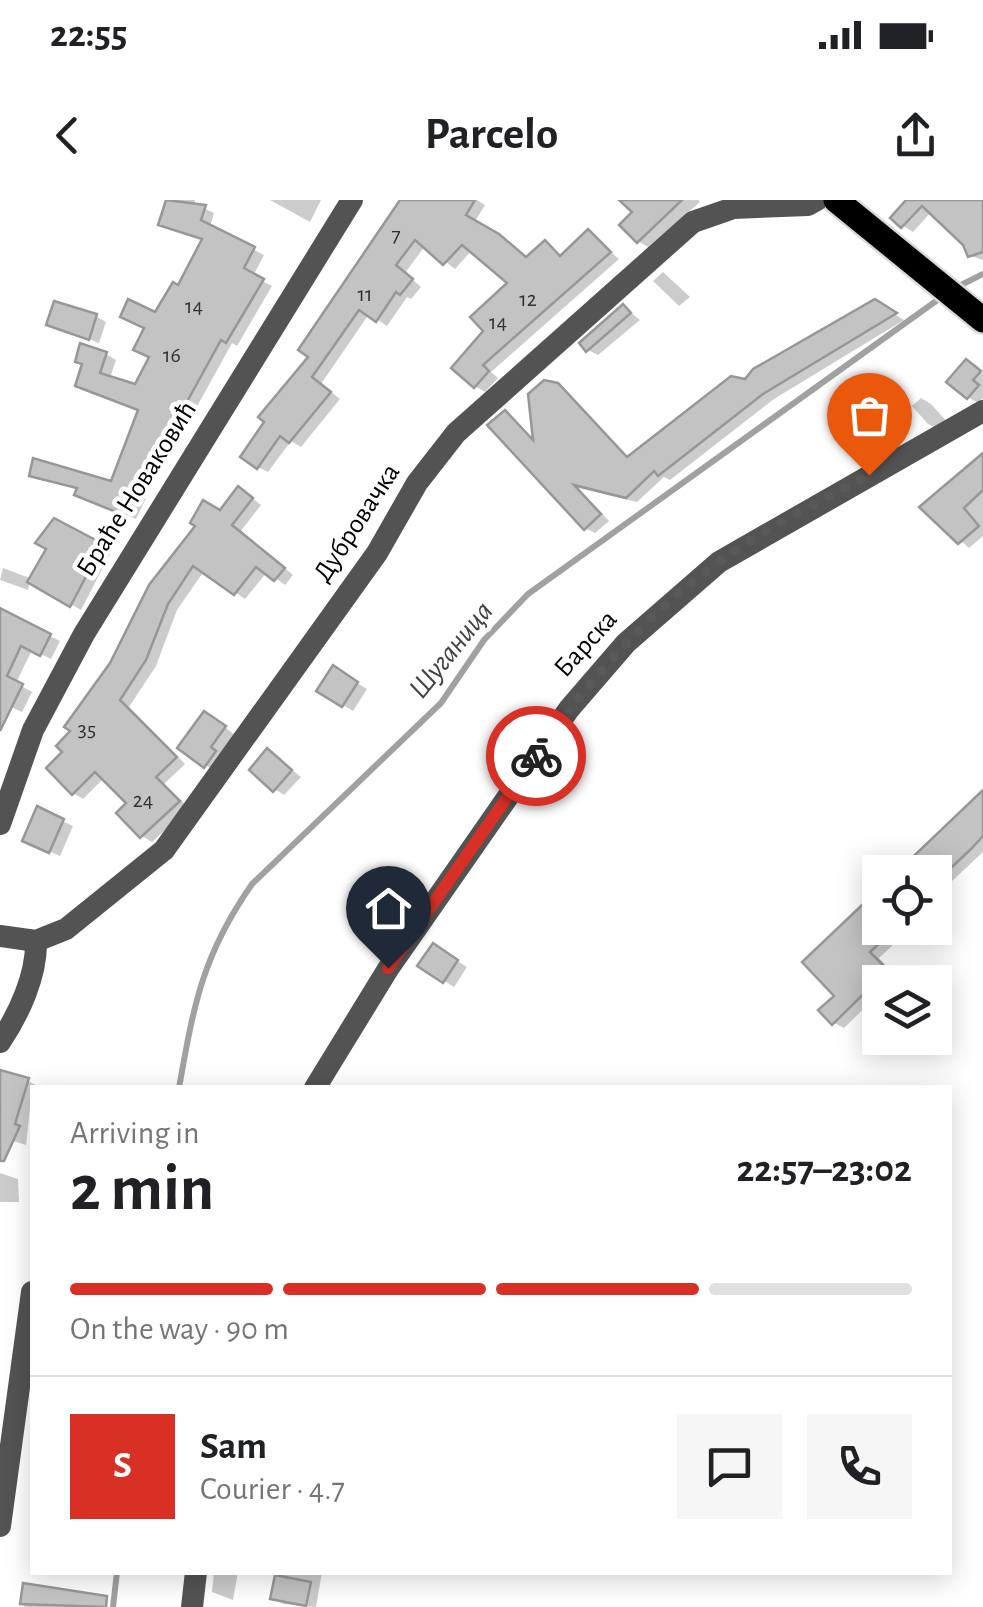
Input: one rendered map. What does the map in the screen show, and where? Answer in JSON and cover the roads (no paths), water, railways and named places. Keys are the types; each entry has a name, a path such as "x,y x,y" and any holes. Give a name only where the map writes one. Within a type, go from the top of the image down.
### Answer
{"main road":[{"path":"836,200 983,320"}],"street":[{"name":"Браће Новаковић","path":"0,824 33,730 84,634 352,200"},
{"name":"Дубровачка","path":"36,941 66,929 164,850 377,553 425,472 480,408 693,222 718,211 802,206 817,200"},
{"name":"Барска","path":"317,1085 388,968 568,710 626,643 718,562 983,411"},
{"path":"0,936 36,941 36,960 19,1009 0,1042"},
{"path":"0,1526 30,1307"},
{"path":"192,1607 196,1575"}],"waterway":[{"name":"Шуганица","path":"953,289 983,274"},
{"name":"Шуганица","path":"180,1085 202,981 222,934 252,884 441,703 484,640 528,594 943,296"},
{"name":"Шуганица","path":"113,1607 117,1575"}]}
